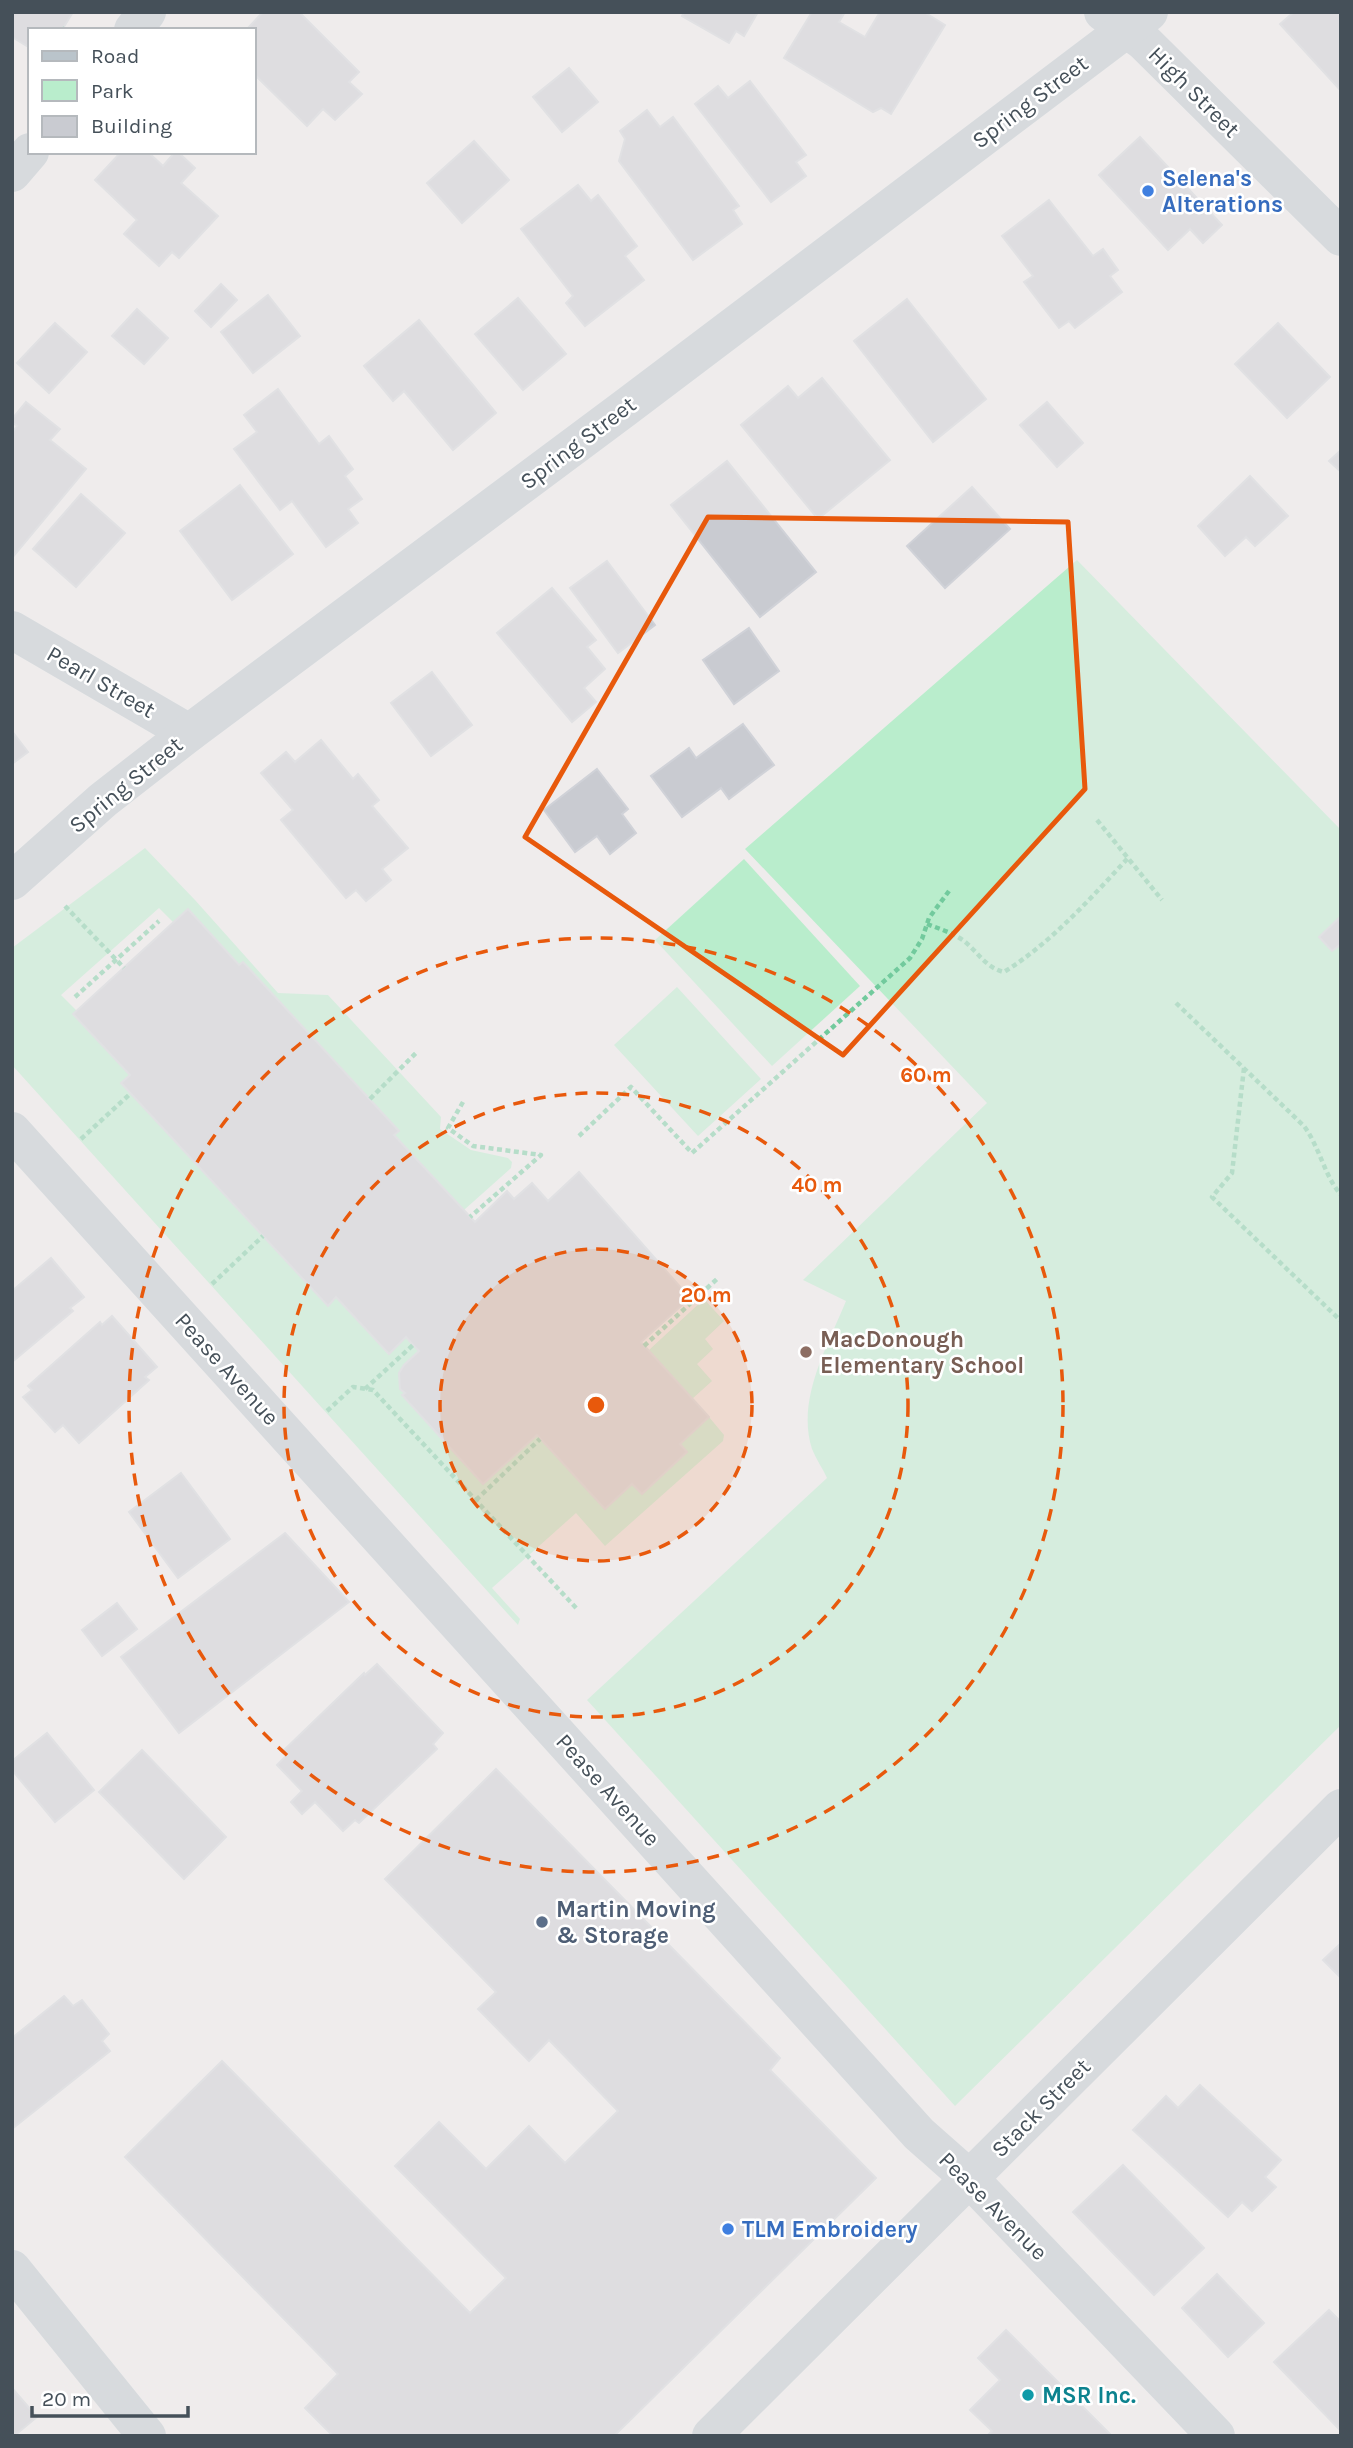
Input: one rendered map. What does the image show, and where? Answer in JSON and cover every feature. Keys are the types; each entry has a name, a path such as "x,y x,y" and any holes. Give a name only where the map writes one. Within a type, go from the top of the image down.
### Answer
{"street":[{"path":"134,28 147,12"},
{"name":"High Street","path":"1126,18 1143,41 1341,237"},
{"name":"Spring Street","path":"12,881 103,800 189,733 636,399 1126,18"},
{"path":"12,173 28,154"},
{"name":"Pearl Street","path":"12,630 189,733"},
{"name":"Pease Avenue","path":"12,1131 919,2134 970,2179 1216,2436"},
{"name":"Stack Street","path":"710,2436 1341,1808"},
{"path":"12,2269 147,2436"}],"path":[{"path":"1097,820 1162,900"},
{"path":"927,924 952,933 993,970 1004,972 1059,927 1128,858"},
{"path":"579,1136 631,1087 692,1153 910,958 922,939 929,918 949,891"},
{"path":"65,906 124,968"},
{"path":"75,997 159,921"},
{"path":"1175,1003 1304,1126 1314,1139 1329,1178 1341,1195"},
{"path":"370,1099 418,1051"},
{"path":"1244,1068 1231,1173 1212,1197 1341,1321"},
{"path":"75,1144 131,1094"},
{"path":"463,1102 448,1128 472,1146 541,1155 470,1217"},
{"path":"206,1289 263,1236"},
{"path":"644,1346 717,1279"},
{"path":"365,1389 413,1345"},
{"path":"322,1417 353,1387 373,1390 578,1610"},
{"path":"475,1500 540,1439"}],"highlighted area":[{"path":"708,517 1068,522 1085,789 843,1055 525,837"}],"green space":[{"name":"MacDonough Elementary School","path":"1077,560 1341,830 1341,1725 955,2106 587,1700 827,1478 812,1449 808,1411 816,1373 846,1301 803,1280 987,1103 745,849"},
{"path":"145,848 278,993 328,995 441,1117 440,1129 471,1150 508,1158 512,1162 511,1168 464,1210 394,1135 398,1130 243,962 239,965 188,909 173,922 159,908 61,995 77,1011 73,1015 130,1075 121,1083 327,1305 336,1297 388,1354 406,1337 419,1351 406,1364 399,1377 400,1389 405,1393 403,1396 483,1483 537,1435 605,1509 632,1484 642,1493 687,1452 680,1444 709,1417 724,1435 723,1441 605,1546 576,1513 492,1588 520,1619 518,1625 12,1065 12,948"},
{"path":"744,859 860,986 772,1066 655,940"},
{"path":"677,987 761,1079 698,1136 614,1045"},
{"path":"704,1299 724,1321 705,1339 713,1349 697,1364 712,1381 692,1399 648,1351"}],"building":[{"path":"12,12 73,12 63,28 28,28 28,47 12,37"},
{"path":"263,12 299,12 359,72 349,82 362,94 335,120 323,109 307,126 256,76 256,28 248,28"},
{"path":"684,12 758,12 744,36 736,31 729,43 682,16"},
{"path":"812,12 845,12 839,22 865,37 880,12 924,12 945,25 891,114 881,108 873,112 784,58"},
{"path":"1294,12 1341,12 1341,91 1280,24"},
{"path":"569,68 598,102 562,132 533,97"},
{"path":"750,81 806,155 796,162 806,176 771,202 695,104 718,86 728,98"},
{"path":"647,110 660,127 673,117 739,206 733,210 742,224 693,260 619,161 625,139 620,131"},
{"path":"1140,137 1222,225 1203,243 1190,229 1168,250 1099,175"},
{"path":"474,141 509,180 462,223 427,183"},
{"path":"119,154 150,154 163,166 173,154 180,154 195,168 181,183 218,216 179,258 172,252 159,266 124,234 137,220 95,180"},
{"path":"578,185 591,201 598,195 637,246 625,256 644,280 585,326 566,303 573,296 521,229"},
{"path":"1049,200 1093,256 1103,249 1118,270 1110,276 1122,292 1075,328 1069,321 1059,328 1024,282 1033,276 1002,236"},
{"path":"221,284 237,300 211,327 195,311"},
{"path":"268,295 300,336 253,373 221,332"},
{"path":"518,298 566,354 523,390 475,334"},
{"path":"907,299 986,399 933,442 854,341"},
{"path":"137,309 168,338 144,364 112,336"},
{"path":"419,320 496,413 453,450 404,391 393,401 364,366"},
{"path":"55,323 87,352 49,393 17,363"},
{"path":"1278,323 1330,377 1287,418 1235,364"},
{"path":"822,378 890,460 818,519 741,425 788,386 798,398"},
{"path":"278,389 319,444 329,436 353,469 345,476 362,499 348,509 358,523 326,547 292,501 280,510 234,449 257,432 244,415"},
{"path":"26,402 60,429 50,440 86,469 12,558 12,433 17,426 12,419"},
{"path":"1047,402 1083,443 1057,467 1020,425"},
{"path":"1341,450 1341,472 1329,461"},
{"path":"727,461 816,572 760,617 671,505"},
{"path":"1250,476 1288,516 1255,546 1246,537 1225,556 1198,526"},
{"path":"240,485 293,554 232,600 180,531"},
{"path":"972,487 1010,529 945,588 907,546"},
{"path":"81,494 125,533 76,587 33,549"},
{"path":"607,561 655,625 618,653 570,588"},
{"path":"552,588 596,640 587,647 605,669 584,688 596,702 572,722 497,633"},
{"path":"749,628 779,671 734,704 703,660"},
{"path":"432,672 472,725 431,756 391,703"},
{"path":"743,724 774,765 729,799 721,788 682,817 651,776 689,748 696,758"},
{"path":"12,731 28,752 12,764"},
{"path":"321,740 353,779 358,774 379,800 372,806 408,848 382,869 391,880 366,901 356,890 346,898 281,820 293,810 261,773 286,752 295,762"},
{"path":"597,769 628,809 622,814 636,833 610,854 597,836 575,852 544,810"},
{"path":"188,909 239,965 243,962 399,1131 394,1135 475,1222 507,1191 514,1199 532,1183 548,1201 579,1172 690,1298 641,1342 709,1417 680,1444 687,1452 642,1494 632,1484 605,1509 537,1435 483,1484 402,1395 405,1393 400,1389 399,1373 419,1351 406,1337 389,1354 336,1297 328,1306 121,1083 130,1075 73,1014"},
{"path":"1340,917 1341,944 1332,951 1319,937"},
{"path":"51,1258 84,1297 70,1308 73,1311 12,1362 12,1291"},
{"path":"112,1316 157,1367 145,1377 149,1380 79,1443 63,1425 55,1432 23,1397 32,1390 28,1386 100,1322 102,1325"},
{"path":"181,1473 230,1539 178,1578 129,1512"},
{"path":"285,1533 349,1602 179,1733 121,1657"},
{"path":"117,1603 137,1629 102,1656 82,1630"},
{"path":"377,1664 443,1733 433,1744 437,1749 359,1823 355,1820 343,1831 315,1802 302,1814 291,1802 302,1791 277,1765 287,1755 283,1751 364,1673 365,1675"},
{"path":"47,1733 94,1790 55,1822 12,1770 12,1761"},
{"path":"142,1750 226,1837 184,1879 99,1792"},
{"path":"496,1769 780,2058 770,2070 876,2178 614,2436 333,2436 305,2408 338,2374 125,2157 222,2061 470,2313 506,2278 395,2166 439,2122 486,2169 529,2126 565,2163 618,2111 549,2040 529,2061 478,2009 496,1992 385,1879"},
{"path":"1341,1943 1341,1978 1323,1960"},
{"path":"64,1996 73,2006 82,2000 109,2034 102,2041 110,2051 12,2129 12,2038"},
{"path":"1200,2085 1281,2160 1265,2177 1276,2187 1252,2211 1242,2202 1228,2217 1133,2130 1166,2096 1178,2108"},
{"path":"1123,2165 1204,2248 1154,2295 1073,2212"},
{"path":"1217,2274 1264,2323 1228,2357 1182,2308"},
{"path":"1329,2310 1341,2322 1341,2431 1274,2362"},
{"name":"MSR Inc.","path":"1006,2330 1112,2436 987,2436 992,2431 970,2410 1000,2380 978,2358"},
{"path":"12,2388 37,2417 14,2436 12,2436"}],"place":[{"name":"Selena's Alterations","path":"1148,191"},
{"name":"MacDonough Elementary School","path":"806,1352"},
{"name":"Martin Moving & Storage","path":"542,1922"},
{"name":"TLM Embroidery","path":"728,2229"},
{"name":"MSR Inc.","path":"1028,2395"}]}
